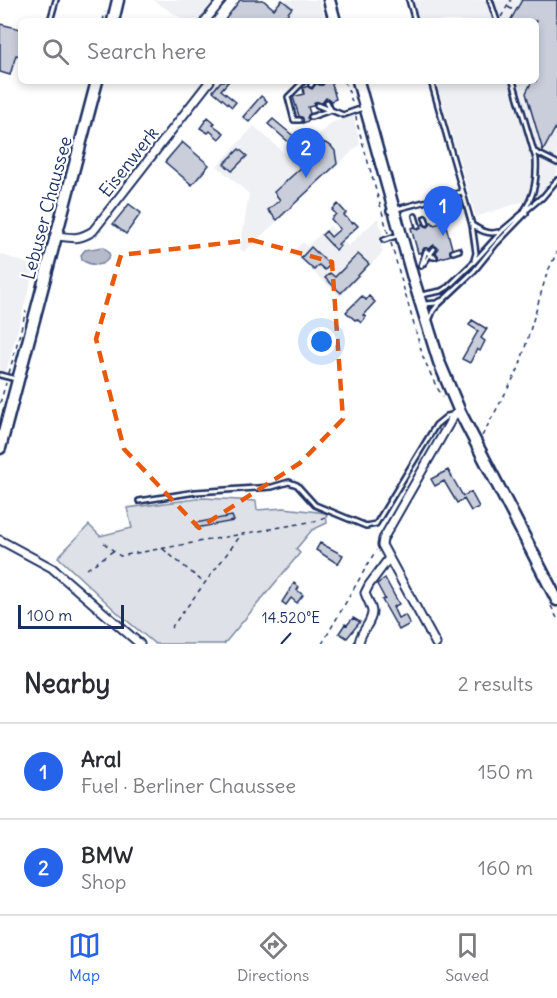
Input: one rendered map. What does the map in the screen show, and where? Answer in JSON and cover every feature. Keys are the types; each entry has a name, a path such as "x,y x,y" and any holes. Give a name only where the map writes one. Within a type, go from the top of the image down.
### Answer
{"main road":[{"path":"114,18 118,0"},
{"path":"329,0 334,18"},
{"path":"335,0 340,18"},
{"name":"Lebuser Chaussee","path":"0,448 13,378 57,236 96,84"},
{"path":"353,84 418,300 457,411"},
{"path":"359,84 391,211"},
{"path":"418,300 433,365 442,385 557,600"}],"street":[{"path":"207,18 222,0"},
{"name":"Eisenwerk","path":"57,236 84,237 93,231 208,84"},
{"path":"436,644 382,545 383,539 457,411"},
{"path":"0,540 52,568 140,644"},
{"path":"359,644 359,637 370,620 372,612 365,593 389,558"}],"lane":[{"path":"51,18 56,0"},
{"path":"410,0 414,18"},
{"path":"490,0 497,18"},
{"path":"300,120 294,120 288,97 301,84"},
{"path":"432,84 472,225 476,253 474,262"},
{"path":"514,84 537,172 532,197 514,226"},
{"path":"327,102 331,110"},
{"path":"317,105 343,115 360,109"},
{"path":"311,117 331,110"},
{"path":"533,151 557,163"},
{"path":"428,329 433,311 474,271 496,244 557,180"},
{"path":"391,211 462,192"},
{"path":"418,300 448,287 474,262 492,240 542,197"},
{"path":"415,216 418,226"},
{"path":"425,218 427,223"},
{"path":"472,225 486,232 495,233 503,230"},
{"path":"384,240 398,236"},
{"path":"434,249 430,255 421,266 426,251 430,255 435,257"},
{"path":"453,252 459,250"},
{"path":"418,300 435,303 443,300"},
{"path":"0,375 13,378"},
{"path":"140,501 196,492 272,487 289,482 297,485 315,505 366,526 376,524 436,425 457,411"}],"path":[{"path":"500,18 511,0"},
{"path":"507,7 515,11"},
{"path":"480,440 519,368 547,273 557,252"},
{"path":"0,403 13,378 27,310"},
{"path":"104,543 120,556 315,521 337,513"},
{"path":"171,628 242,535"},
{"path":"322,644 383,539"},
{"path":"162,549 205,583"},
{"path":"87,569 113,551"}],"highlighted area":[{"path":"252,240 332,262 343,419 300,463 199,528 124,449 96,339 121,255"}],"shaded area":[{"path":"153,0 217,0 203,18 180,18"},
{"path":"279,0 319,0 325,18 264,18"},
{"path":"412,0 557,0 557,173 534,198 476,217 437,84 539,84 539,18 418,18"},
{"path":"353,115 360,144 244,252 240,249 249,194 217,166 254,126 292,160 331,123"},
{"path":"378,218 383,235 379,237 383,252 340,297 292,252 303,242 307,246 330,226 348,246"},
{"path":"0,254 35,266 6,373 0,371"},
{"path":"204,498 256,501 257,510 284,508 326,513 327,523 312,530 296,549 300,553 224,644 155,644 58,557 89,525 100,536 132,528 127,508"}],"water":[{"path":"103,247 110,256 104,263 94,265 82,260 81,255 85,250"}],"building":[{"path":"240,0 263,0 274,9 282,0 292,8 284,18 226,18"},
{"path":"522,0 557,0 557,125 543,151 526,93 530,84 539,84 539,18 512,18"},
{"path":"0,24 18,28 18,55 16,55 10,75 0,72"},
{"path":"219,84 226,84 221,90 236,102 232,107 213,91"},
{"path":"316,84 332,84 336,99 331,101 326,98 322,103 315,102 313,106 308,107 310,113 307,118 310,120 303,123 293,97 304,94 303,88 308,86 312,89"},
{"path":"261,96 267,101 249,122 243,117"},
{"path":"208,117 215,123 213,125 224,133 219,139 210,131 208,133 200,128"},
{"path":"273,119 297,139 292,145 268,124"},
{"path":"182,142 209,165 192,185 165,162"},
{"path":"323,142 335,151 337,164 277,220 268,210 280,200 274,192 312,158"},
{"path":"239,149 247,156 232,171 224,164"},
{"path":"129,204 141,213 126,234 113,224"},
{"path":"338,204 346,213 344,215 358,226 338,244 340,246 336,250 322,235 326,231 331,237 340,229 331,219 336,214 332,210"},
{"path":"431,222 434,225 445,222 452,248 451,255 438,259 436,253 438,248 434,245 418,253 411,228 418,230 423,224 428,227"},
{"path":"311,247 330,265 325,270 319,265 314,270 301,258"},
{"path":"358,254 369,264 341,293 325,278 330,273 335,277"},
{"path":"362,296 366,300 369,296 375,302 363,315 366,317 361,323 346,312"},
{"path":"472,320 487,329 481,338 485,341 480,351 477,349 470,363 462,359 478,331 469,325"},
{"path":"448,470 463,496 471,492 479,507 471,511 464,499 457,503 444,481 435,486 431,479"},
{"path":"232,516 234,521 196,528 195,523"},
{"path":"320,543 343,555 338,564 316,550"},
{"path":"385,578 399,604 393,607 398,618 405,615 410,624 399,630 382,600 385,599 377,584"},
{"path":"294,583 303,595 297,603 291,598 286,605 282,602"},
{"path":"353,618 360,622 347,638 339,633"}],"place":[{"name":"BMW","path":"306,178"},
{"name":"Aral","path":"443,236"}]}
